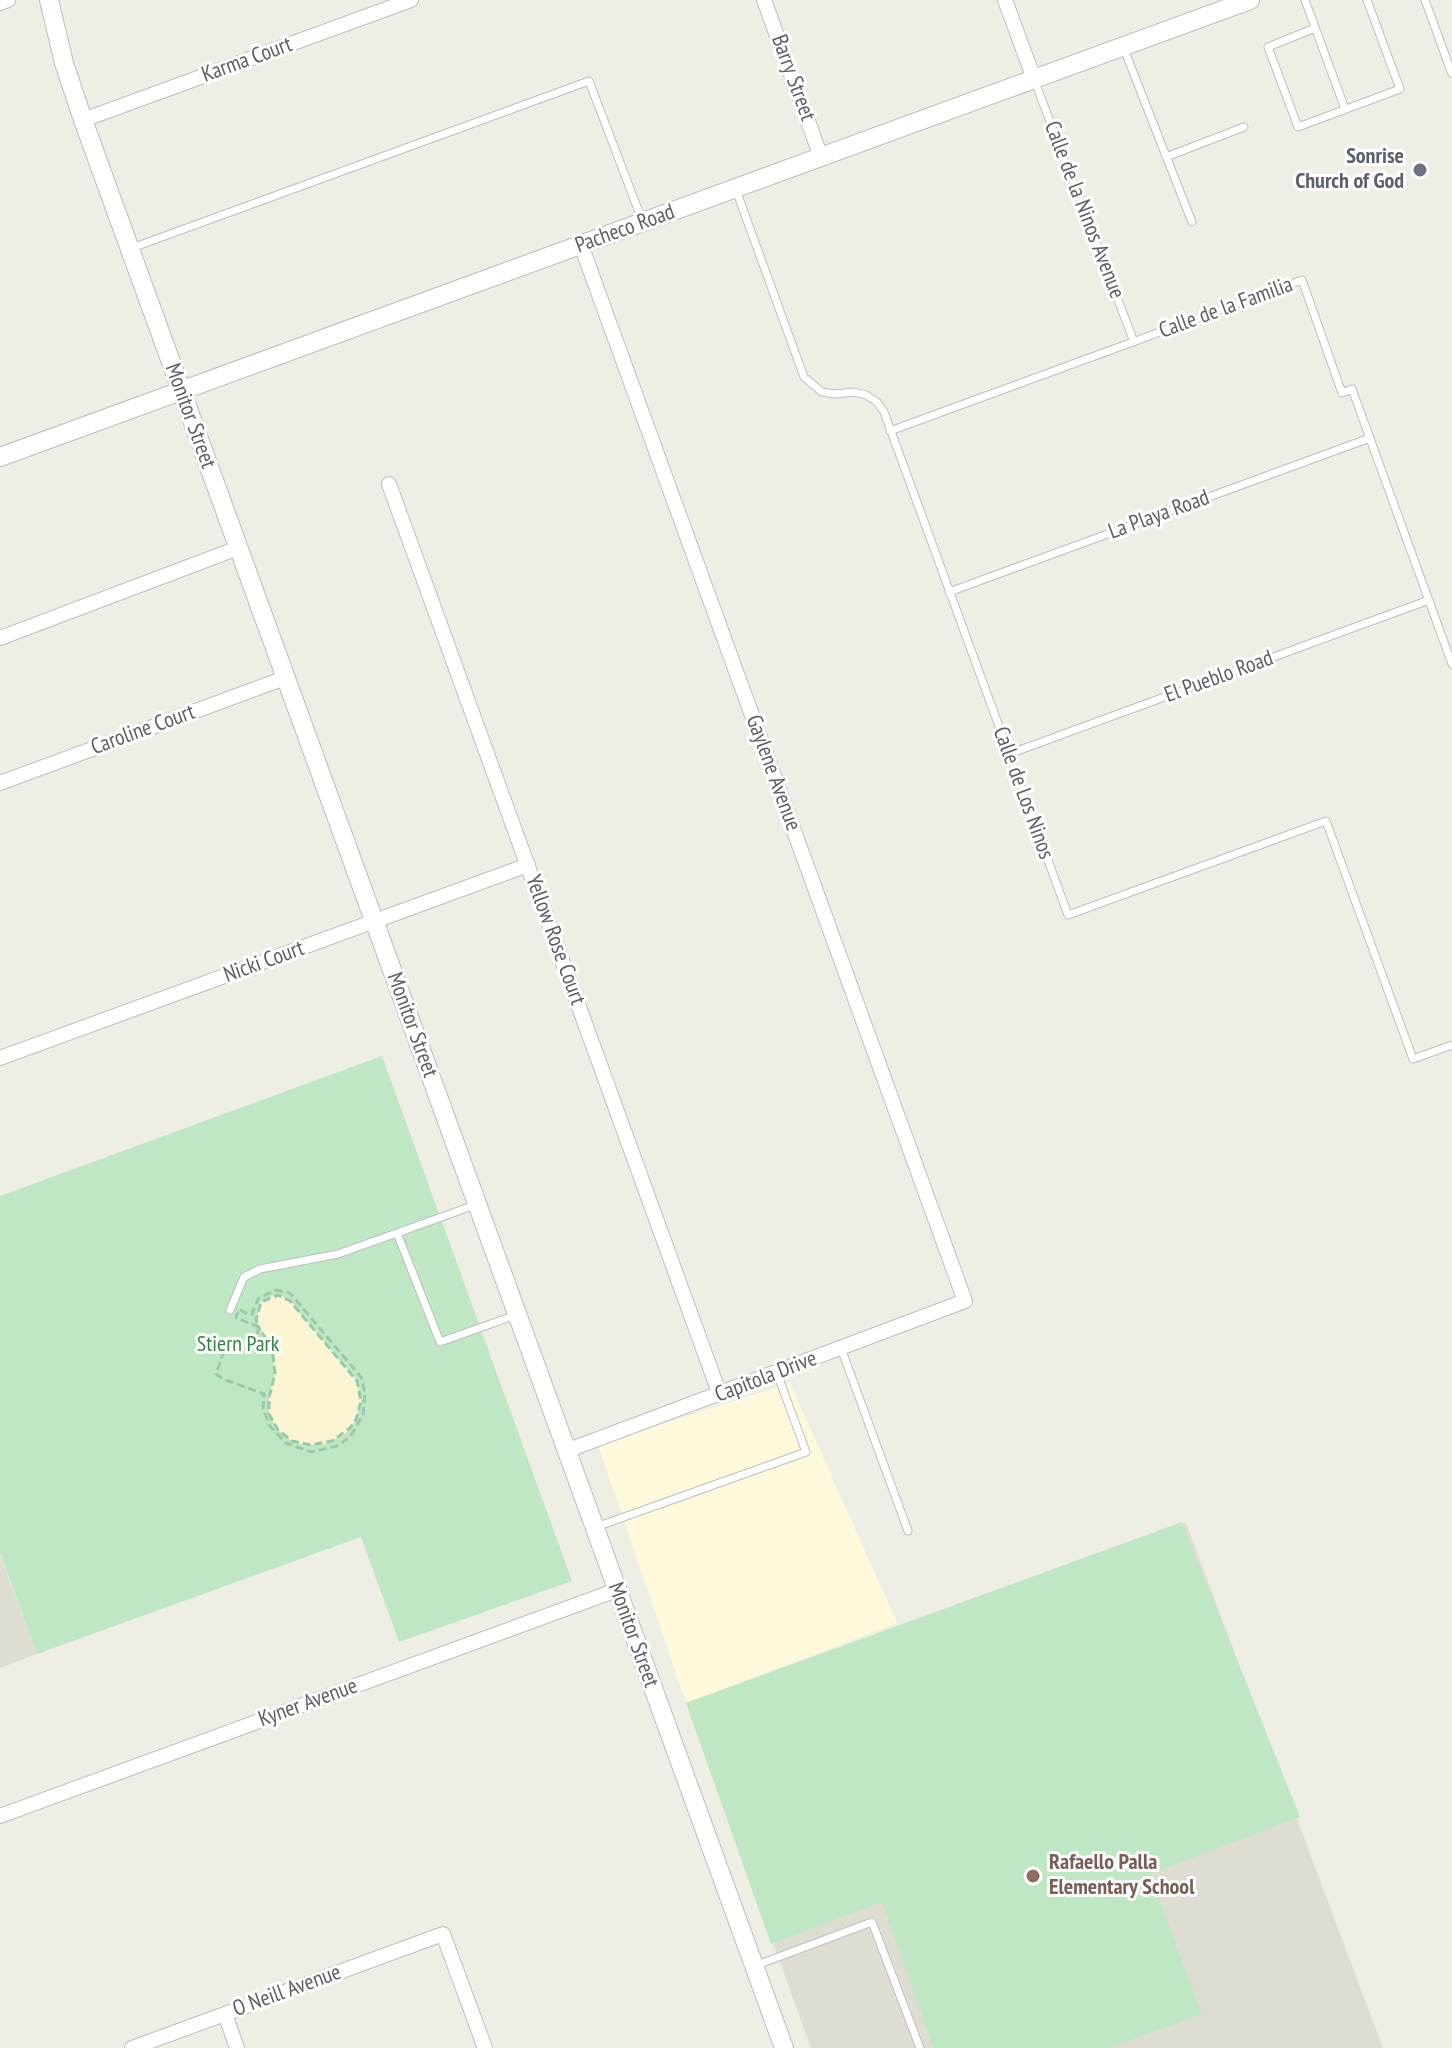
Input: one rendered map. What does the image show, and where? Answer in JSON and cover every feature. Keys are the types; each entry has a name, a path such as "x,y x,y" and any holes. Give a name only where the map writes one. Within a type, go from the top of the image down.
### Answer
{"street":[{"path":"0,3 8,0"},
{"name":"Monitor Street","path":"49,0 64,63 83,120 784,2048"},
{"name":"Karma Court","path":"83,120 411,0"},
{"name":"Barry Street","path":"764,0 821,157"},
{"path":"1005,0 1034,79"},
{"name":"Pacheco Road","path":"0,457 1249,0"},
{"name":"Gaylene Avenue","path":"581,245 965,1301"},
{"name":"Yellow Rose Court","path":"389,484 720,1395"},
{"path":"0,638 238,548"},
{"name":"Caroline Court","path":"0,783 285,678"},
{"name":"Nicki Court","path":"0,1058 528,865"},
{"name":"Capitola Drive","path":"566,1451 965,1301"},
{"name":"Kyner Avenue","path":"0,1816 617,1590"},
{"name":"O Neill Avenue","path":"132,2048 443,1934 485,2048"},
{"path":"225,2014 237,2048"}],"lane":[{"path":"1305,0 1345,109"},
{"path":"1425,0 1452,74"},
{"path":"1317,32 1268,47 1298,127 1400,89 1368,2"},
{"path":"1124,46 1192,222"},
{"name":"Calle de la Ninos Avenue","path":"1034,79 1134,342"},
{"path":"130,249 589,81 643,222"},
{"path":"1166,157 1244,127"},
{"name":"Calle de Los Ninos","path":"735,188 804,377 822,392 854,392 877,402 1068,915 1326,821 1413,1059 1452,1045"},
{"name":"Calle de la Familia","path":"890,431 1302,280 1342,393 1352,389 1452,664"},
{"name":"La Playa Road","path":"949,592 1370,438"},
{"name":"El Pueblo Road","path":"1009,754 1429,600"},
{"path":"230,1310 244,1277 260,1269 338,1254 477,1204"},
{"path":"397,1233 440,1342 516,1314"},
{"path":"841,1348 908,1531"},
{"path":"594,1528 806,1452 777,1373"},
{"path":"753,1966 872,1922 920,2048"}],"path":[{"path":"275,1290 286,1291 355,1367 365,1391 364,1409 357,1427 346,1440 324,1450 311,1452 282,1440 264,1414 264,1394 216,1374 226,1345 250,1353 259,1328 272,1348 275,1373 269,1408 278,1430 292,1441 322,1445 350,1428 356,1420 361,1401 357,1381 290,1301 278,1295 261,1302 256,1320 259,1327 236,1318 239,1309 252,1314 263,1295 275,1290"}],"shaded area":[{"path":"790,1383 897,1623 686,1703 598,1445"},
{"name":"Rafaello Palla Elementary School","path":"1186,1523 1383,2048 811,2048 686,1703"},
{"path":"0,1555 37,1654 0,1668"}],"green space":[{"name":"Stiern Park","path":"382,1056 572,1581 399,1642 361,1537 37,1654 0,1553 0,1196"},
{"name":"Rafaello Palla Elementary School","path":"1182,1522 1300,1817 1150,1874 1202,2014 1109,2048 933,2048 882,1902 771,1944 686,1703"}],"sand":[{"path":"274,1295 290,1301 357,1381 361,1401 356,1420 345,1434 322,1445 292,1441 278,1430 269,1414 275,1373 272,1348 256,1320 261,1302"}],"place":[{"name":"Sonrise Church of God","path":"1420,170"},
{"name":"Rafaello Palla Elementary School","path":"1033,1876"}]}
